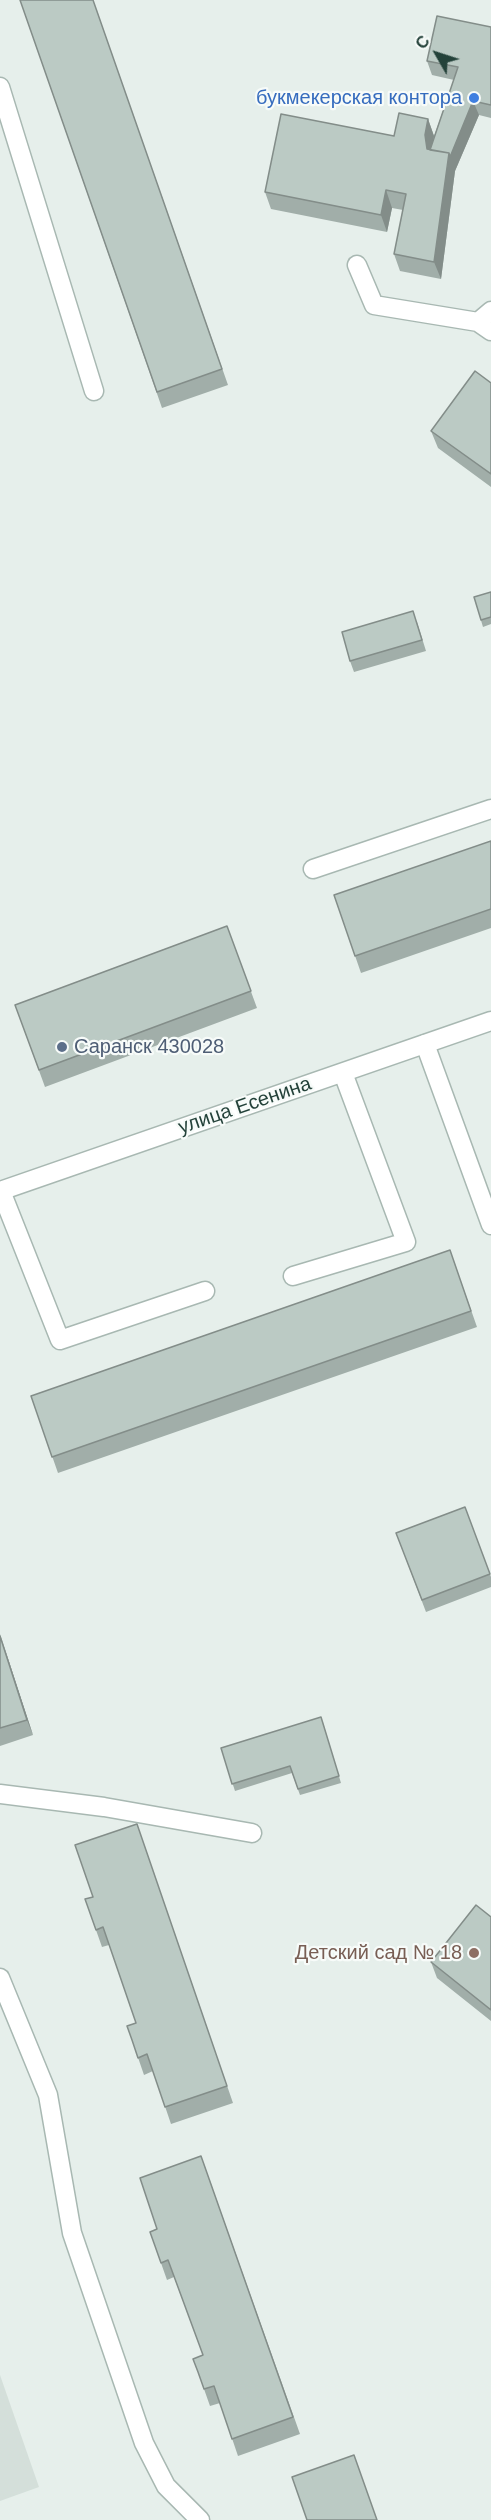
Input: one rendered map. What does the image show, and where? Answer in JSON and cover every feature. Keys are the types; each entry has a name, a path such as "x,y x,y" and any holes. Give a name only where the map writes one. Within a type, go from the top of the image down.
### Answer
{"street":[{"path":"0,87 94,390"},
{"path":"357,265 374,305 487,321"},
{"path":"313,869 491,810"},
{"name":"улица Есенина","path":"0,1191 491,1021"},
{"path":"425,1044 491,1225"},
{"path":"292,1276 406,1242 343,1072"},
{"path":"0,1191 60,1340 205,1291"},
{"path":"0,1794 104,1807 252,1833"},
{"path":"0,1978 48,2095 72,2233 144,2443 166,2486 200,2520"}],"shaded area":[{"path":"0,2375 39,2487 0,2501"}],"building":[{"path":"20,0 93,0 222,369 157,392"},
{"name":"букмекерская контора","path":"437,16 491,27 491,105 473,101 450,157 449,153 430,150 458,67 427,61"},
{"path":"399,113 428,119 425,135 427,149 449,153 434,262 394,254 406,194 386,190 381,215 265,192 281,114 394,136"},
{"path":"475,371 491,383 491,474 431,431"},
{"path":"491,592 491,617 481,620 474,597"},
{"path":"413,611 422,640 350,661 342,632"},
{"path":"491,841 491,909 355,956 334,895"},
{"path":"227,926 251,991 39,1070 15,1005"},
{"path":"450,1250 471,1311 52,1457 31,1396"},
{"path":"465,1507 490,1574 422,1600 396,1533"},
{"path":"0,1636 27,1720 0,1728"},
{"path":"321,1717 339,1776 298,1789 290,1766 232,1784 221,1748"},
{"path":"137,1824 227,2086 165,2107 147,2054 138,2058 127,2026 136,2023 103,1927 96,1930 85,1899 93,1897 75,1845"},
{"name":"Детский сад № 18","path":"476,1905 491,1917 491,2010 431,1962"},
{"path":"201,2156 293,2417 232,2439 214,2386 204,2389 193,2359 203,2355 168,2260 161,2263 150,2232 157,2229 140,2178"},
{"path":"354,2455 377,2520 307,2520 292,2477"}],"place":[{"name":"букмекерская контора","path":"474,98"},
{"name":"Саранск 430028","path":"62,1047"},
{"name":"Детский сад № 18","path":"474,1953"}]}
